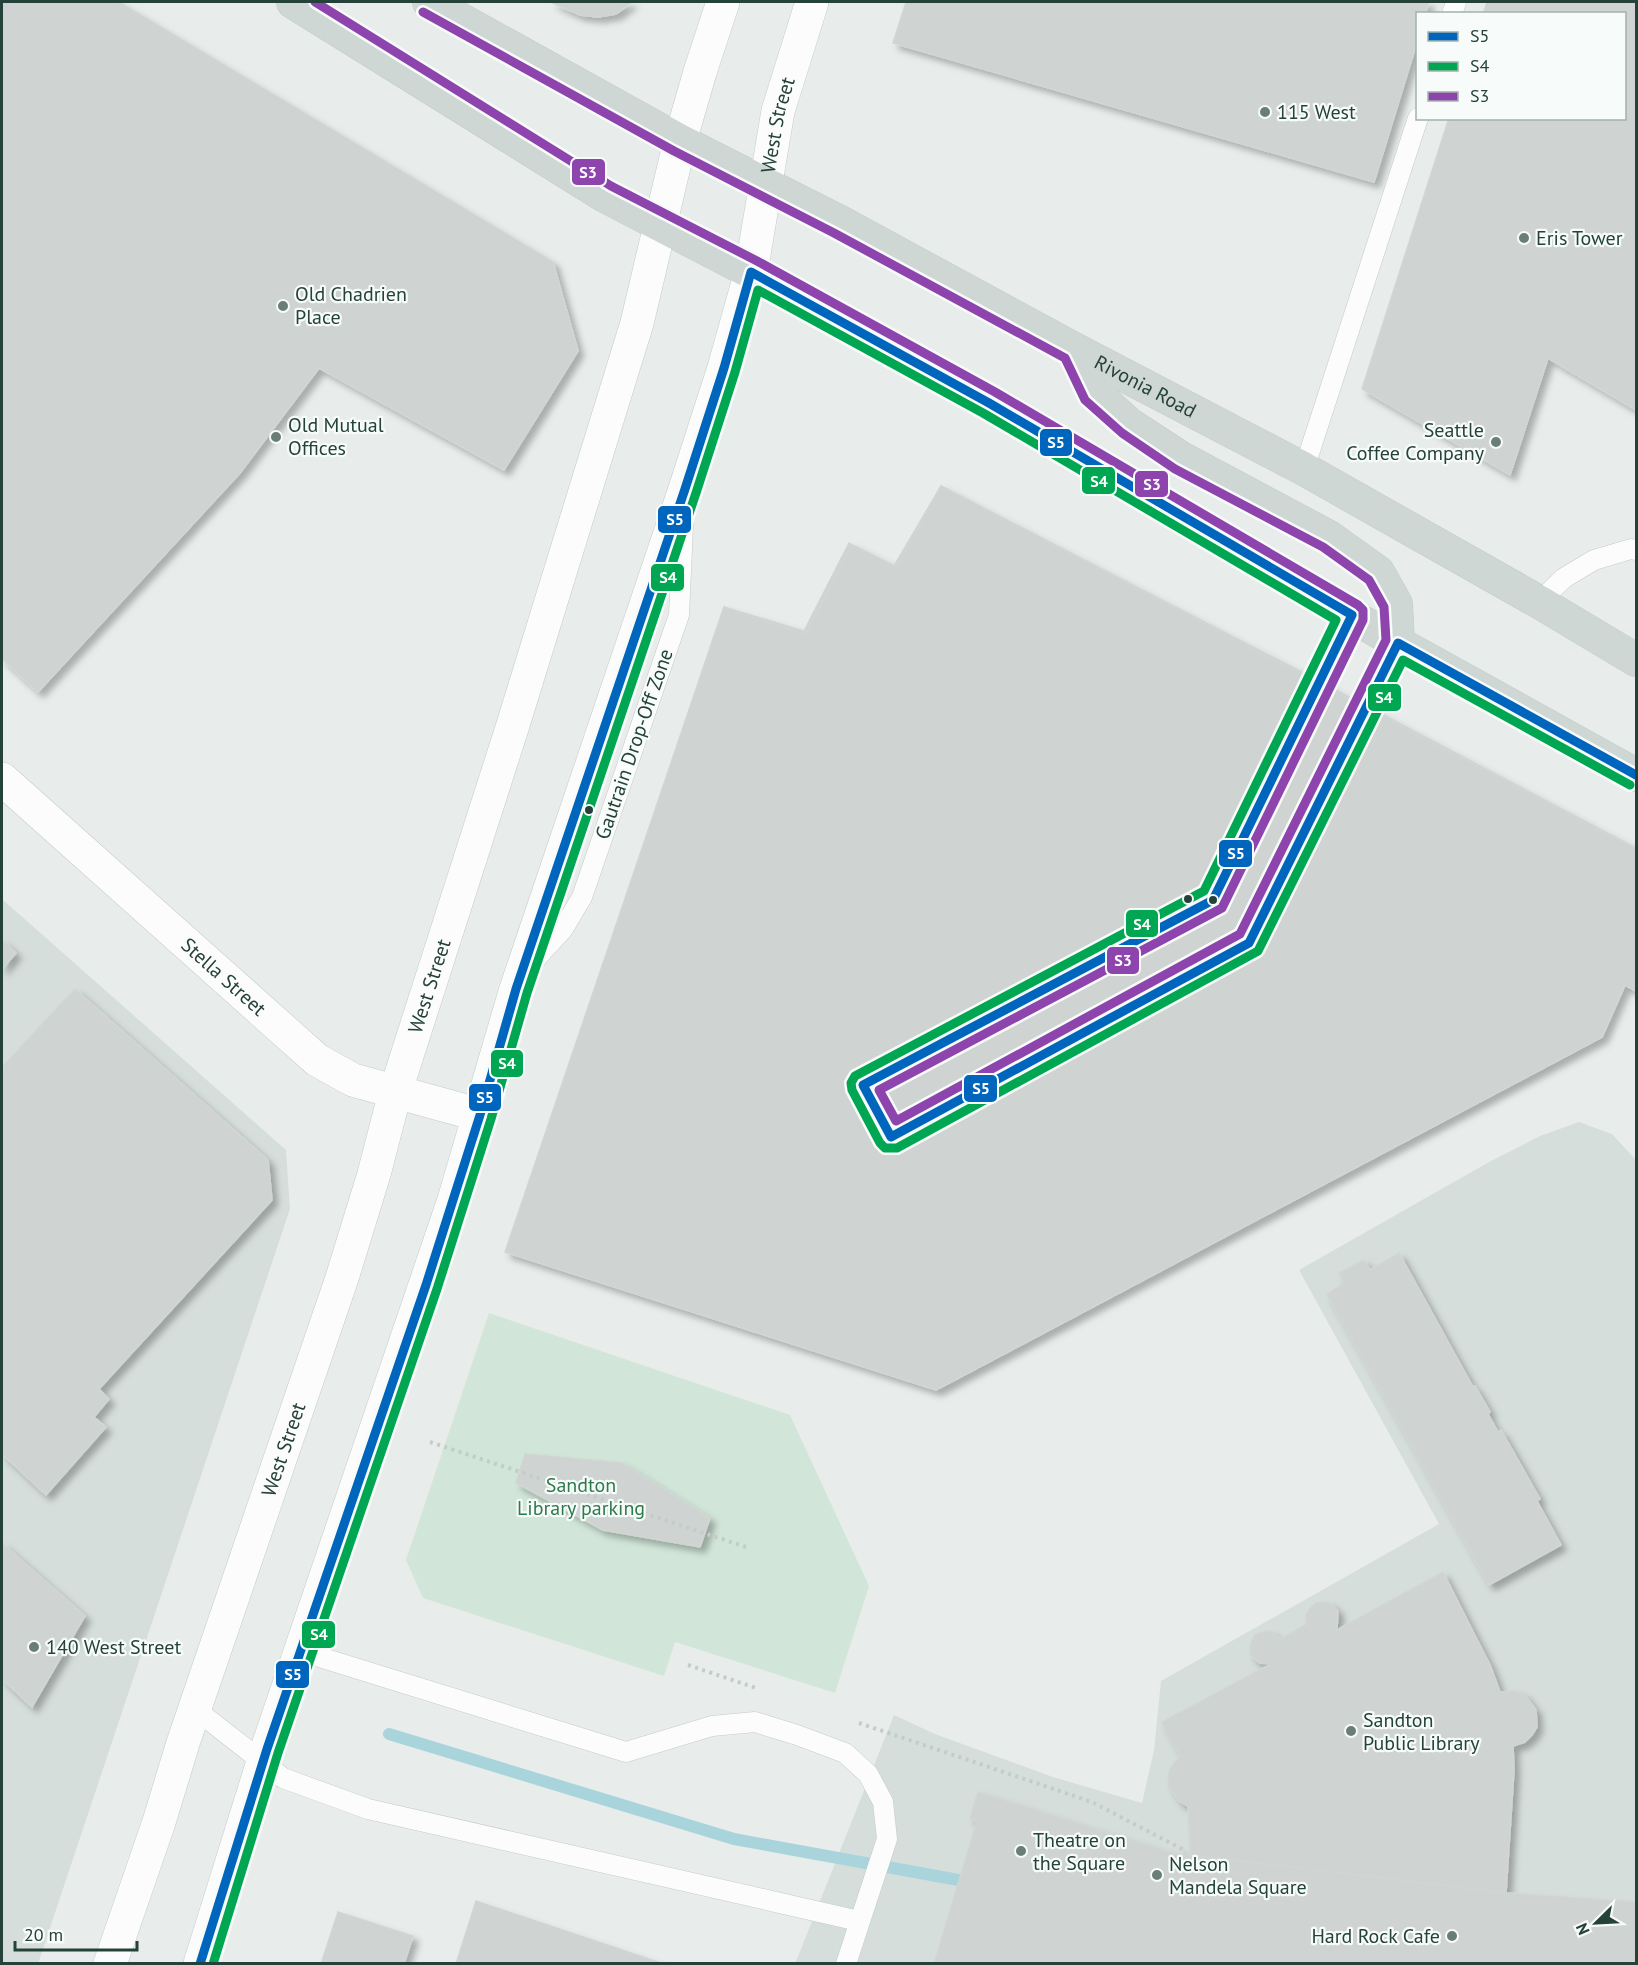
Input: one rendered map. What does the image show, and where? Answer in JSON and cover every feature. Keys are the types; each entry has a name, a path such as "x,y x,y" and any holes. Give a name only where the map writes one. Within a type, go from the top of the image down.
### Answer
{"main road":[{"path":"293,2 605,196 751,272 989,403 1398,643 1636,775"},
{"name":"Rivonia Road","path":"429,2 680,141 850,228 1074,349 1304,469 1539,602 1636,660"},
{"path":"1074,349 1095,393 1129,424 1180,458 1329,537 1378,572 1396,604 1398,643"}],"street":[{"name":"West Street","path":"110,1964 342,1278 374,1174 395,1093 512,728 637,323 680,141 723,2"},
{"name":"West Street","path":"200,1964 300,1651 426,1285 480,1115 520,977 724,368 751,272 778,111 812,2"},
{"name":"Stella Street","path":"6,793 316,1060 353,1080 480,1115"}],"lane":[{"path":"1304,469 1417,120"},
{"path":"1539,602 1564,578 1594,560 1631,549 1636,550"},
{"path":"300,1651 626,1752 712,1726 755,1722 845,1753 868,1774 883,1802 887,1839 846,1964"},
{"path":"195,1709 283,1778 368,1809 859,1922"}],"path":[{"path":"430,1442 746,1547"},
{"path":"688,1665 767,1692"},
{"path":"856,1722 1092,1802 1184,1851"}],"shaded area":[{"path":"2,899 286,1150 290,1209 38,1964 2,1963"},
{"path":"1579,1122 1612,1134 1636,1160 1636,1963 795,1964 894,1715 935,1734 1053,1777 1142,1803 1154,1750 1161,1681 1439,1524 1299,1270 1489,1162 1540,1136"}],"green space":[{"name":"Sandton Library parking","path":"489,1313 790,1415 869,1586 835,1693 675,1642 664,1676 423,1598 406,1560"}],"building":[{"name":"Old Chadrien Place","path":"2,2 119,2 553,262 578,351 504,470 319,368 240,473 38,692 2,659"},
{"path":"551,2 632,2 616,14 598,17 580,15"},
{"name":"115 West","path":"906,2 1429,2 1426,12 1416,12 1416,46 1374,182 893,43"},
{"name":"Eris Tower","path":"1487,2 1636,2 1636,410 1548,358 1510,475 1362,389 1448,120 1626,120 1626,12 1484,12"},
{"path":"941,486 1636,848 1636,991 1625,985 1602,1037 936,1390 506,1252 724,607 804,631 849,543 894,566"},
{"path":"941,486 1636,849 1636,991 1625,985 1602,1037 936,1390 505,1252 724,607 805,635 852,545 897,567"},
{"path":"2,940 16,953 2,969"},
{"path":"75,989 268,1160 272,1200 99,1389 109,1399 94,1417 106,1427 46,1495 2,1454 2,1067"},
{"path":"1399,1253 1473,1387 1475,1386 1490,1412 1488,1414 1498,1432 1501,1430 1540,1499 1537,1501 1561,1545 1489,1585 1327,1294 1345,1283 1339,1273 1364,1260 1370,1270"},
{"path":"525,1454 622,1463 710,1518 700,1547 603,1530 516,1483"},
{"name":"140 West Street","path":"2,1543 85,1616 32,1707 2,1679"},
{"name":"Sandton Public Library","path":"1443,1572 1491,1667 1500,1692 1516,1691 1525,1695 1536,1710 1537,1727 1532,1735 1525,1742 1513,1746 1514,1770 1506,1893 1191,1855 1188,1806 1179,1801 1169,1786 1168,1776 1171,1767 1180,1756 1162,1722 1271,1664 1259,1663 1251,1655 1250,1645 1255,1635 1270,1631 1281,1639 1307,1624 1306,1615 1311,1607 1316,1603 1326,1602 1338,1611 1337,1630"},
{"name":"Nelson Mandela Square","path":"978,1792 1182,1856 1184,1850 1191,1855 1506,1893 1636,1902 1636,1964 934,1964 977,1821 970,1819"},
{"path":"476,1901 664,1964 456,1964"},
{"path":"338,1912 413,1936 404,1964 321,1964"}],"waterway":[{"path":"389,1734 734,1839 975,1883"}],"transit line":[{"name":"S3","path":"315,2 611,186 757,261 995,392 1363,610 1363,620 1222,908 879,1090 896,1121 1240,934 1386,640 1384,607 1369,580 1323,547 1175,469 1122,433 1085,400 1065,358 834,233 674,151 423,12"},
{"name":"S5","path":"200,1964 267,1749 426,1285 480,1115 516,989 685,489 724,368 751,272 989,403 1352,615 1213,900 863,1085 891,1137 1249,943 1398,643 1636,775"},
{"name":"S4","path":"213,1964 278,1753 437,1289 491,1119 527,993 696,493 735,372 758,290 983,413 1336,620 1204,891 855,1076 851,1083 852,1090 880,1143 885,1148 897,1148 1258,951 1403,660 1630,785"}],"place":[{"name":"115 West","path":"1265,112"},
{"name":"Eris Tower","path":"1524,238"},
{"name":"Old Chadrien Place","path":"283,306"},
{"name":"Old Mutual Offices","path":"276,437"},
{"name":"Seattle Coffee Company","path":"1496,442"},
{"name":"140 West Street","path":"34,1647"},
{"name":"Sandton Public Library","path":"1351,1731"},
{"name":"Theatre on the Square","path":"1021,1851"},
{"name":"Nelson Mandela Square","path":"1157,1875"},
{"name":"Hard Rock Cafe","path":"1452,1936"}]}
